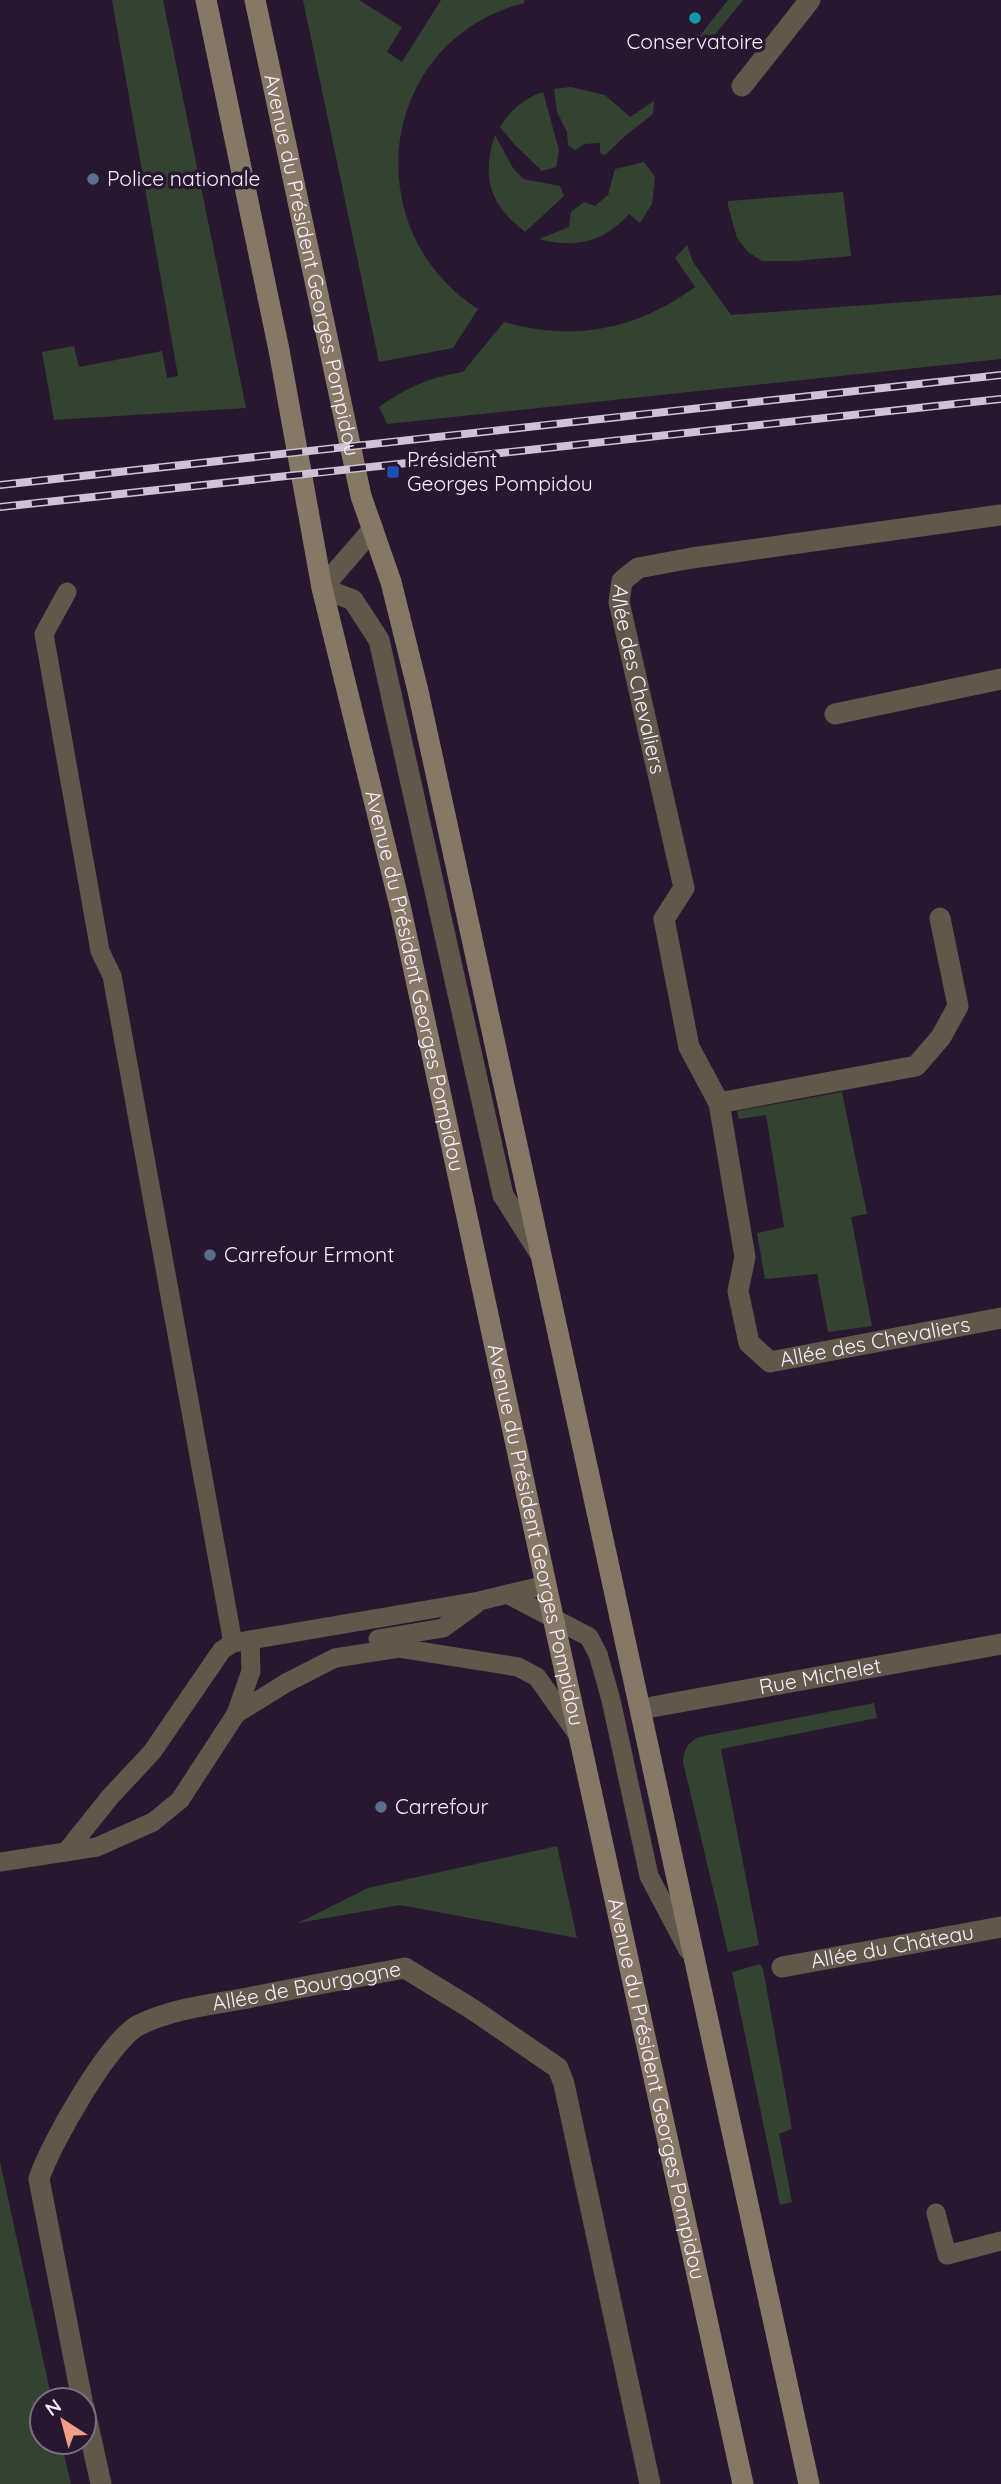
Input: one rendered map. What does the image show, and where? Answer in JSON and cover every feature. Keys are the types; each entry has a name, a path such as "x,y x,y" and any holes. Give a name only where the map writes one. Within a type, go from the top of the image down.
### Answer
{"main road":[{"name":"Avenue du Président Georges Pompidou","path":"206,0 279,350 322,588 401,910 743,2484"},
{"name":"Avenue du Président Georges Pompidou","path":"255,0 361,496 391,582 418,691 809,2484"}],"street":[{"path":"742,86 810,0"},
{"name":"Allée des Chevaliers","path":"1001,515 638,568 622,581 618,602 684,888 664,919 690,1047 719,1103 745,1257 738,1291 749,1343 770,1363 1001,1318"},
{"path":"322,588 373,529"},
{"name":"Avenue du Président Georges Pompidou","path":"322,588 353,600 379,640 503,1195 542,1257"},
{"path":"835,714 1001,679"},
{"path":"719,1103 916,1066 941,1037 958,1006 940,918"},
{"name":"Rue Michelet","path":"641,1709 1001,1644"},
{"name":"Allée du Château","path":"782,1967 1001,1927"},
{"name":"Allée de Bourgogne","path":"79,2386 39,2179 45,2159 84,2092 121,2039 137,2025 179,2011 405,1968 472,2009 558,2068 564,2084 650,2484"},
{"path":"95,2456 101,2484"}],"lane":[{"path":"0,1862 97,1847 153,1822 180,1800 236,1714 251,1671 242,1642 112,976 100,951 44,634 67,592"},
{"path":"66,1852 110,1797 152,1752 222,1650 242,1642 479,1601 547,1585"},
{"path":"507,1594 589,1637 598,1654 611,1700 649,1876 697,1966"},
{"path":"236,1714 286,1683 335,1658 354,1644 443,1628 479,1601"},
{"path":"335,1658 399,1648 518,1667 537,1677 580,1739"},
{"path":"936,2213 947,2255 1001,2241"}],"green space":[{"path":"112,0 163,0 246,408 54,420 42,352 74,346 79,367 162,351 167,378 178,376"},
{"path":"303,0 359,0 402,27 387,52 402,62 441,0 524,0 524,3 475,23 438,55 413,95 400,140 400,187 412,233 438,274 478,309 453,348 379,362"},
{"path":"728,0 743,0 705,47 695,42"},
{"path":"571,87 605,95 630,117 654,101 653,114 605,155 600,153 600,143 585,144 575,150 568,145 567,132 557,112 554,89"},
{"path":"543,92 559,150 556,167 542,171 500,127 518,105"},
{"path":"495,135 513,168 523,179 560,186 564,196 525,232 496,201 492,189 489,164"},
{"path":"644,162 655,177 652,204 640,223 629,214 609,231 588,241 565,243 539,239 569,227 571,212 584,202 595,206 608,195 615,169"},
{"path":"843,192 851,256 762,261 748,252 737,238 728,206 728,201"},
{"path":"687,245 693,262 731,315 1001,295 1001,359 387,424 379,407 418,384 463,372 504,322 555,331 580,331 627,322 673,302 695,287 675,258"},
{"path":"842,1092 867,1214 851,1217 872,1326 828,1332 817,1274 765,1279 757,1233 784,1227 766,1115 739,1119 737,1111"},
{"path":"874,1703 877,1718 721,1749 759,1945 728,1952 683,1762 687,1747 699,1737"},
{"path":"557,1846 577,1938 400,1905 298,1923 368,1888"},
{"path":"760,1964 792,2129 779,2134 792,2202 780,2205 732,1972"},
{"path":"0,2162 49,2386 28,2386 28,2456 64,2456 71,2484 0,2484"}],"railway":[{"path":"0,485 1001,375"},
{"path":"0,507 1001,399"}],"place":[{"name":"Conservatoire","path":"695,18"},
{"name":"Police nationale","path":"93,179"},
{"name":"Président Georges Pompidou","path":"393,472"},
{"name":"Carrefour Ermont","path":"210,1255"},
{"name":"Carrefour","path":"381,1807"}]}
